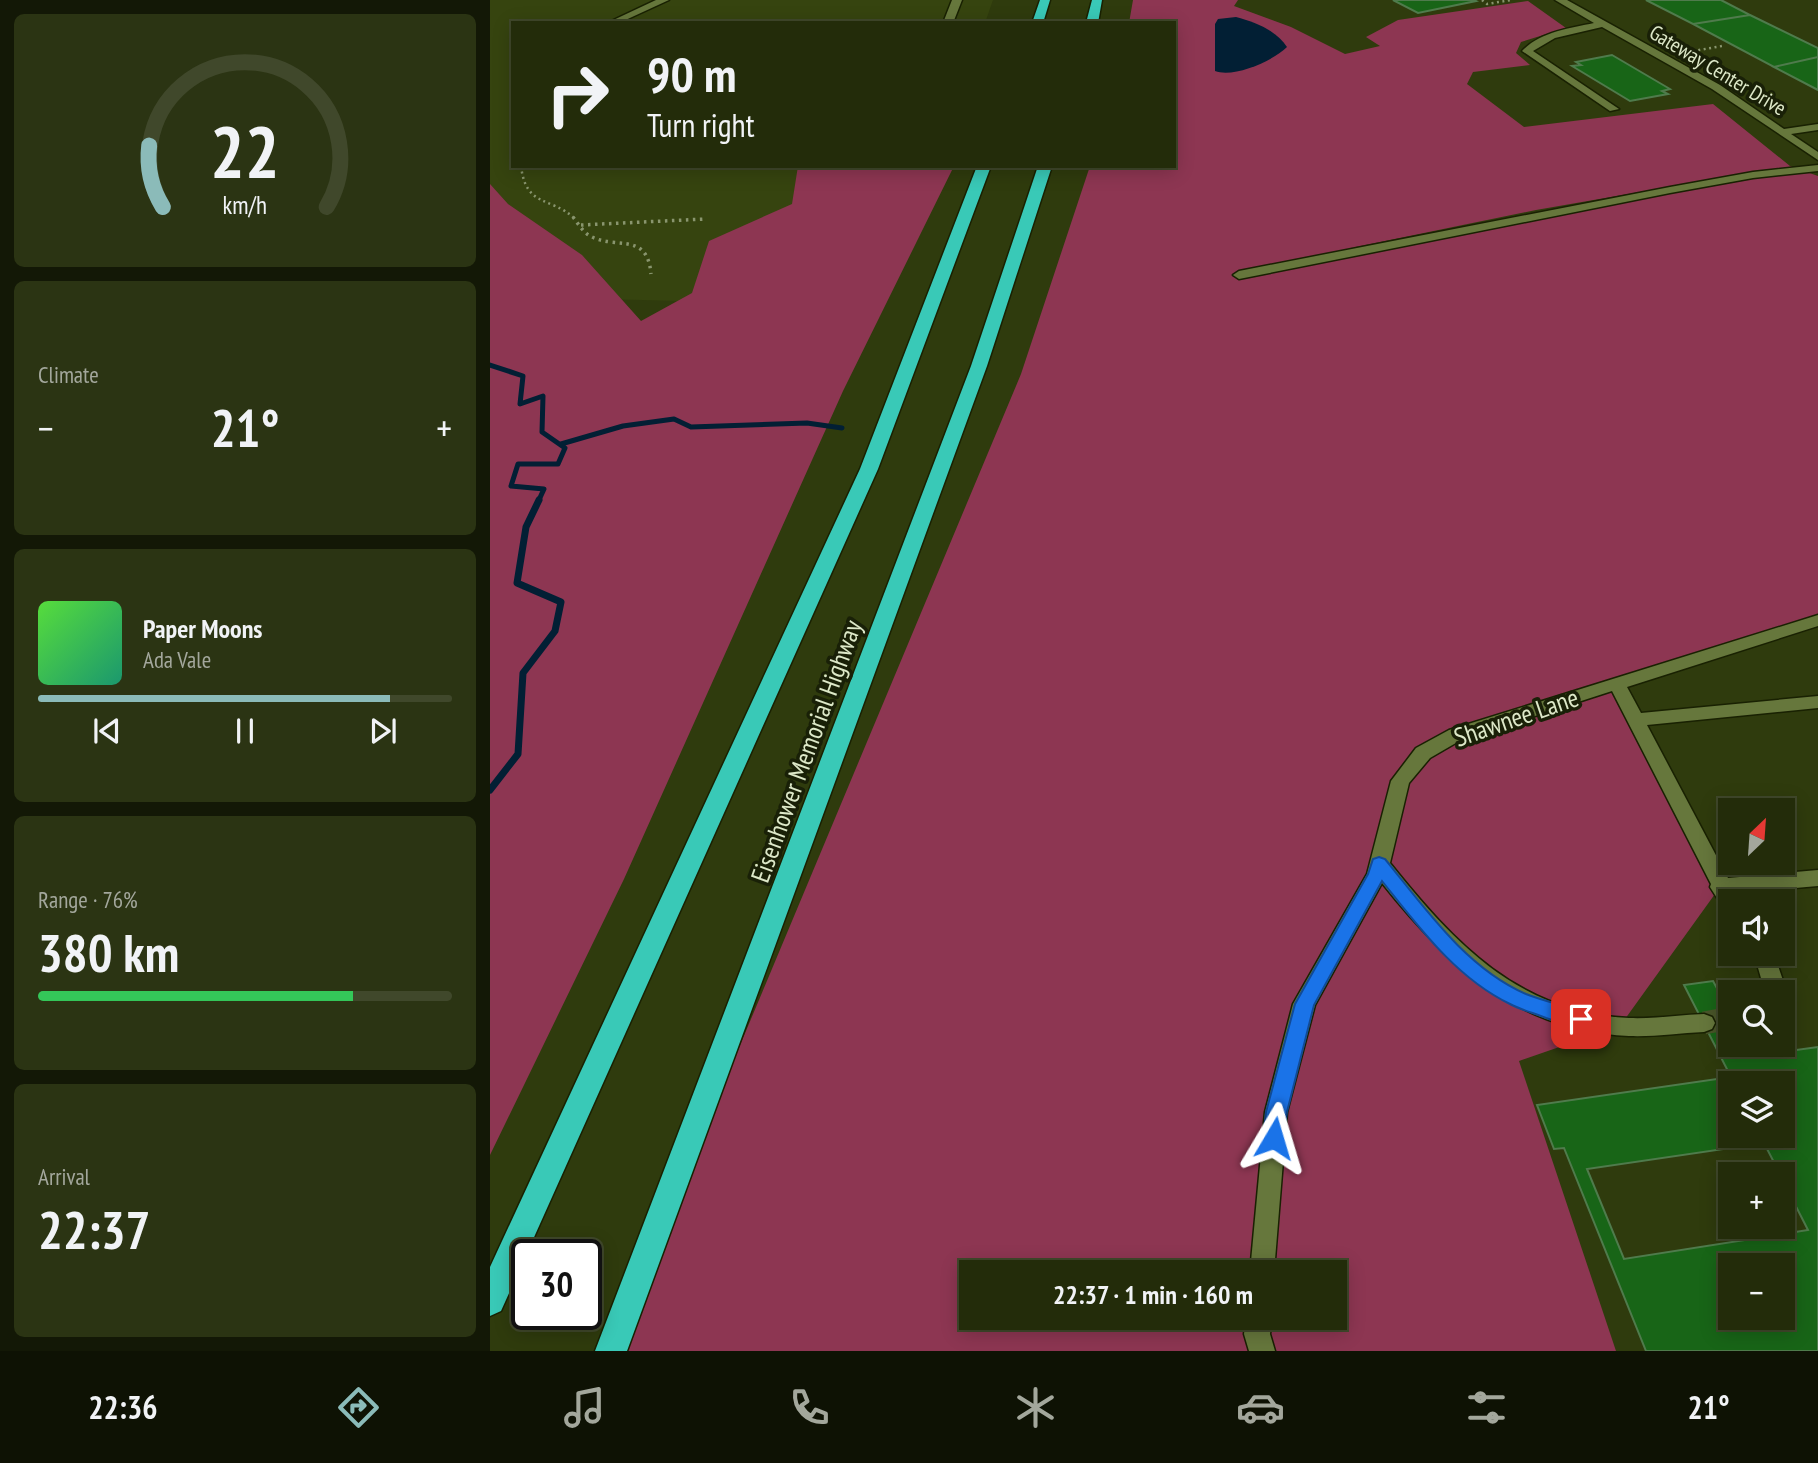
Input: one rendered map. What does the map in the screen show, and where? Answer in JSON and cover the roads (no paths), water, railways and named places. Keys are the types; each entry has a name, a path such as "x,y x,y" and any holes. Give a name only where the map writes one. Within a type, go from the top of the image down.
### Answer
{"highway":[{"path":"1038,21 1045,0"},
{"path":"1092,21 1097,0"},
{"name":"Eisenhower Memorial Highway","path":"490,1301 869,469 983,168"},
{"name":"Eisenhower Memorial Highway","path":"611,1351 979,366 1044,168"}],"street":[{"path":"616,21 664,0"},
{"path":"949,21 957,0"},
{"name":"Gateway Center Drive","path":"1560,0 1716,87 1818,157"},
{"path":"1604,24 1573,30 1535,44 1527,51 1614,109"},
{"path":"1782,132 1818,127"},
{"path":"1238,275 1670,190 1753,175 1818,168"},
{"name":"Shawnee Lane","path":"1263,1260 1276,1112 1304,1004 1377,874 1400,781 1423,753 1455,735 1818,621"},
{"path":"1617,684 1723,889"},
{"path":"1635,720 1818,702"},
{"path":"1379,864 1428,925 1473,970 1516,998 1561,1015 1620,1026 1704,1023"},
{"path":"1757,889 1818,877"},
{"path":"1257,1330 1262,1351"}],"water":[{"path":"1236,17 1265,28 1287,47 1273,58 1253,67 1223,73 1215,71 1215,24 1218,19"}],"waterway":[{"path":"490,365 523,376 520,404 543,396 542,432 565,448 558,464 518,464 511,486 544,489 538,502"},
{"path":"561,444 623,426 674,419 691,427 807,423 842,428"},
{"path":"490,790 518,754 523,673 555,631 561,602 517,583 526,527 539,500"}],"tunnel":[{"path":"1704,1023 1718,1020"}]}
